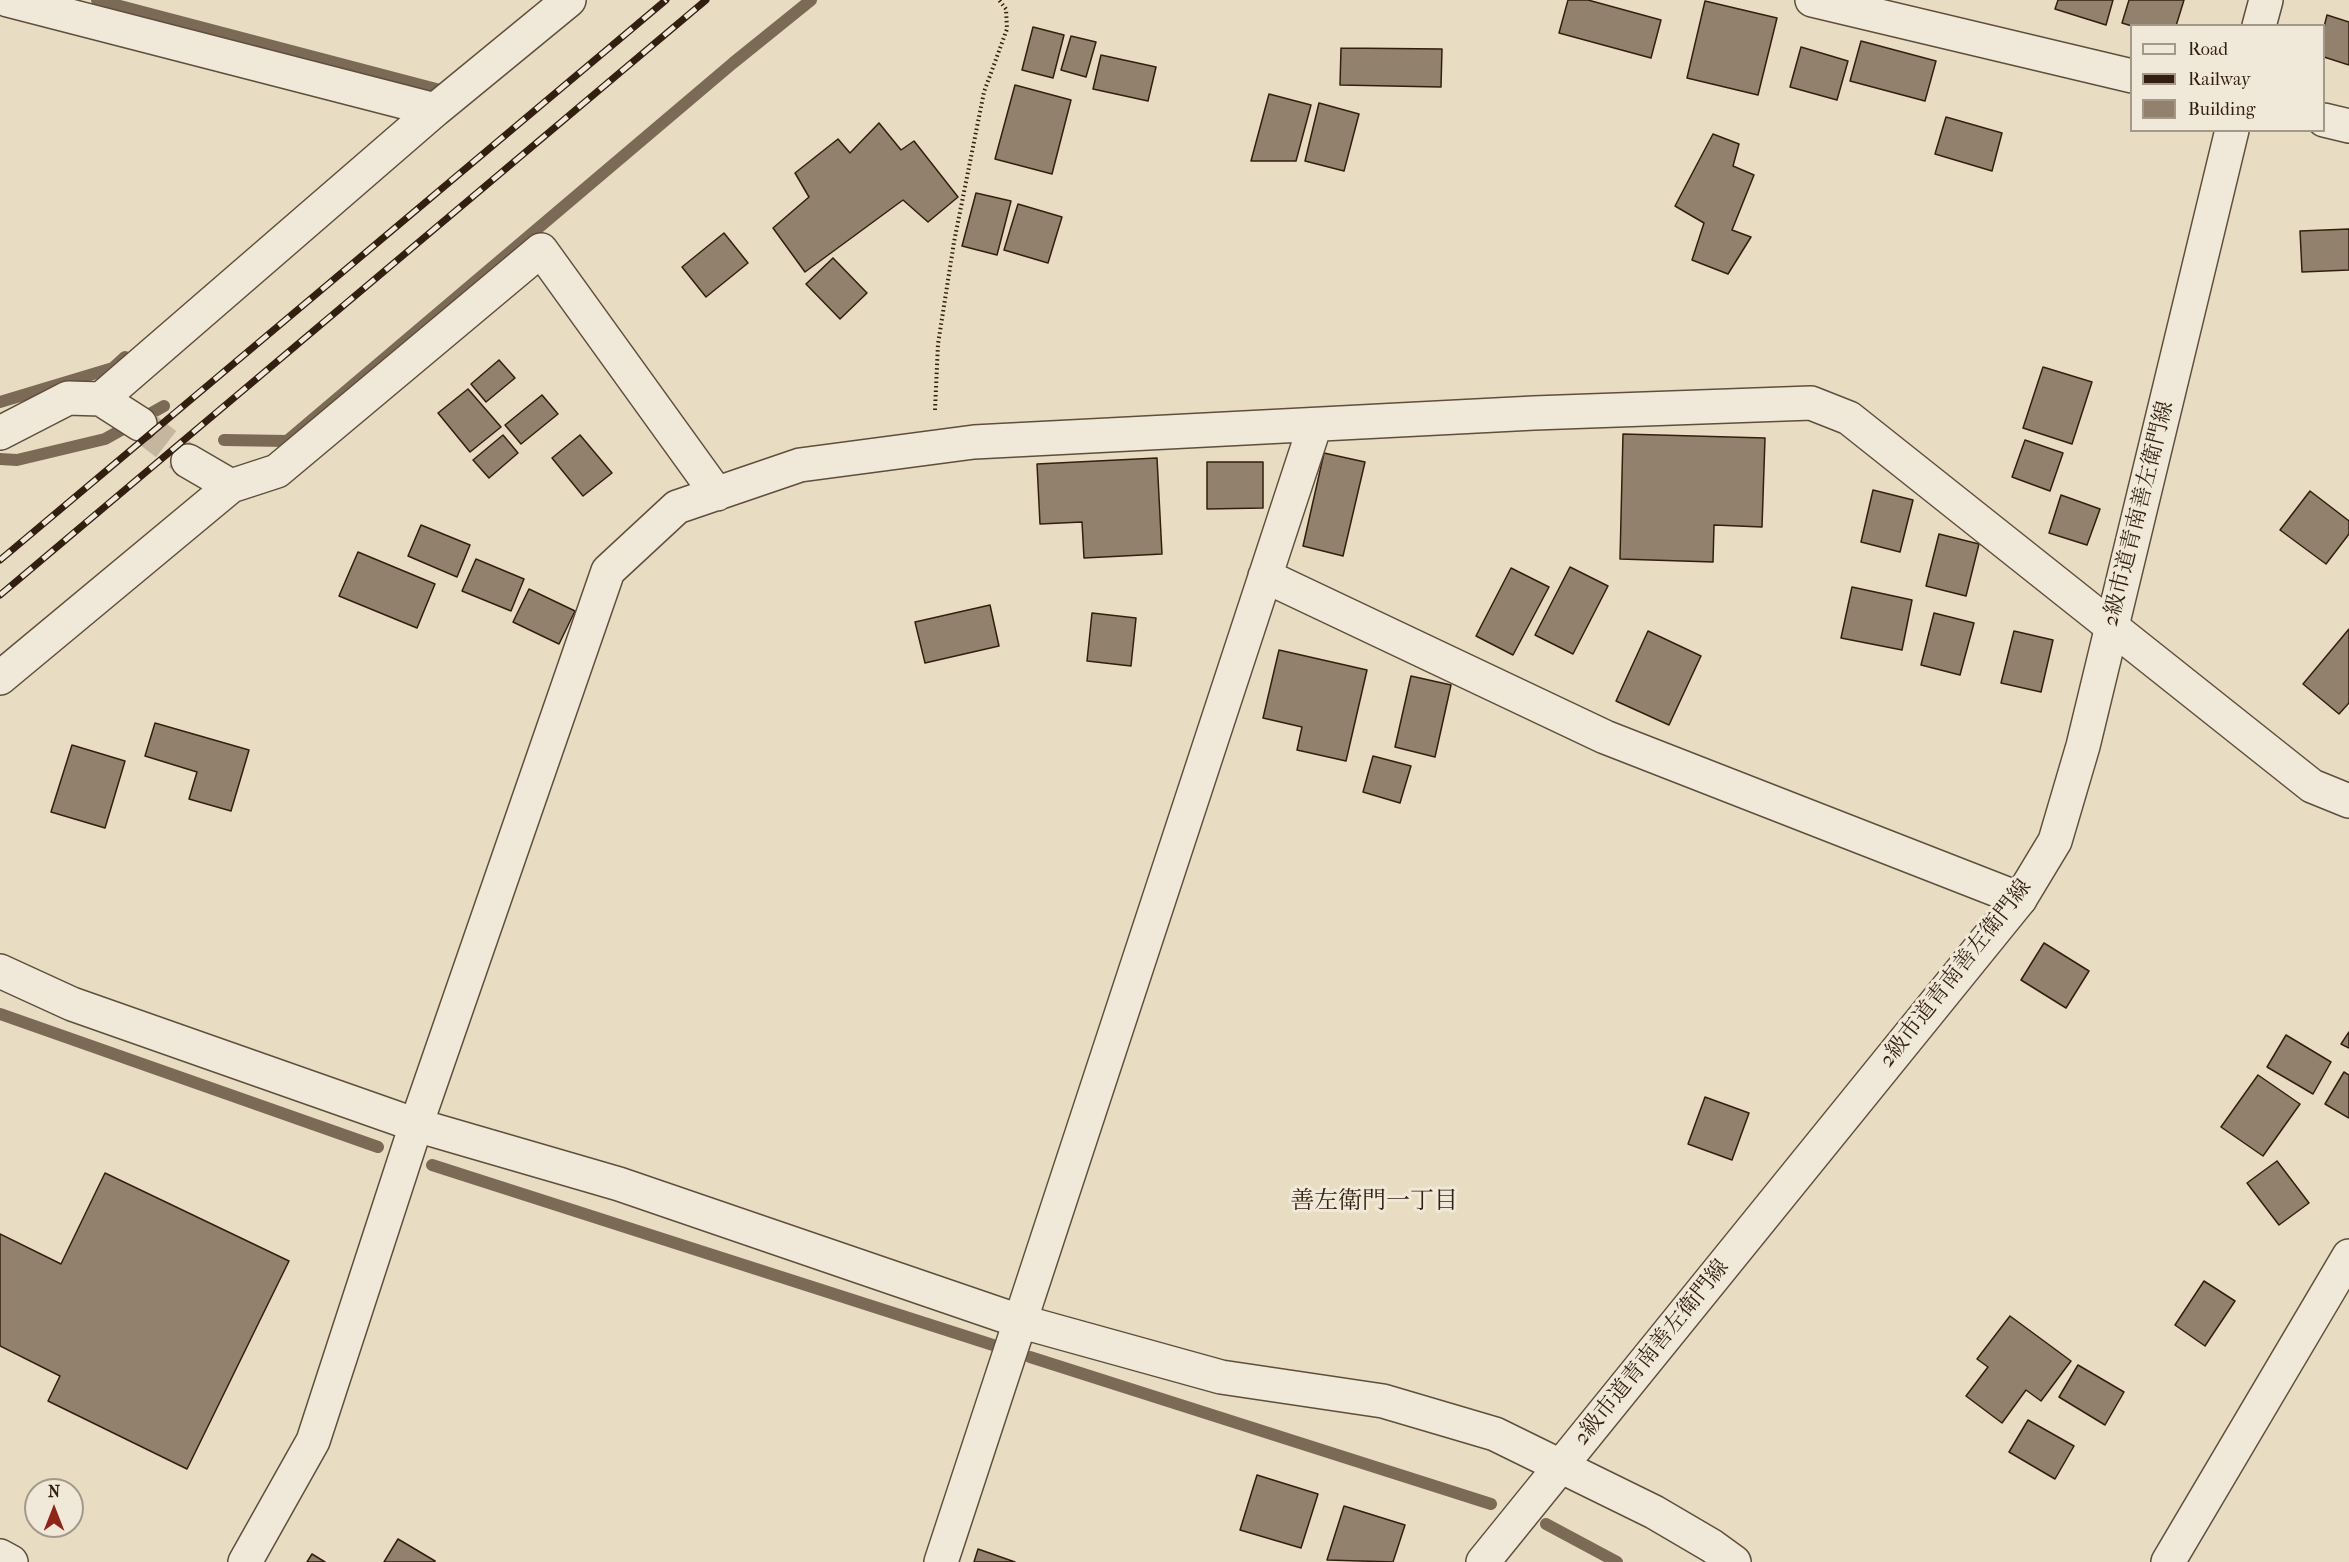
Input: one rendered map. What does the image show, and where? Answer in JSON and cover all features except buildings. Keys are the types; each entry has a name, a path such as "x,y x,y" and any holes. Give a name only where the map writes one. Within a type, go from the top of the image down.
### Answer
{"street":[{"path":"101,399 435,110 569,0"},
{"path":"1812,0 2130,76"},
{"path":"2260,24 2266,0"},
{"path":"22,2 435,110"},
{"path":"2325,120 2349,126"},
{"name":"2級市道青南善左衛門線","path":"1483,1562 2020,899 2055,841 2083,746 2232,132"},
{"path":"0,678 231,486 277,471 541,250 717,494"},
{"path":"0,433 68,398 101,399 140,424"},
{"path":"244,1562 313,1441 416,1125 608,571 677,507 800,465 974,442 1534,413 1810,403 1849,418 2312,786 2349,801"},
{"path":"940,1562 1315,425"},
{"path":"188,461 231,486"},
{"path":"1265,576 1605,737 2020,899"},
{"path":"0,971 72,1004 416,1125 619,1184 1019,1321 1221,1377 1383,1401 1495,1434 1654,1512 1712,1546 1734,1562"},
{"path":"2168,1562 2349,1256"},
{"path":"0,1556 11,1562"}],"path":[{"path":"934,447 938,344 954,242 984,92 1007,28 1006,9 999,0"}],"waterway":[{"path":"97,0 440,90"},
{"path":"224,440 287,441 733,63 811,0"},
{"path":"0,402 113,368 125,357"},
{"path":"0,459 17,460 105,439 164,406"},
{"path":"0,1014 378,1147"},
{"path":"432,1165 993,1345"},
{"path":"1030,1357 1491,1504"},
{"path":"1546,1524 1617,1562"}],"tunnel":[{"path":"140,424 188,461"}],"railway":[{"path":"0,560 666,0"},
{"path":"0,595 706,0"}],"district":[{"name":"善左衛門一丁目","path":"1374,1202"}]}
